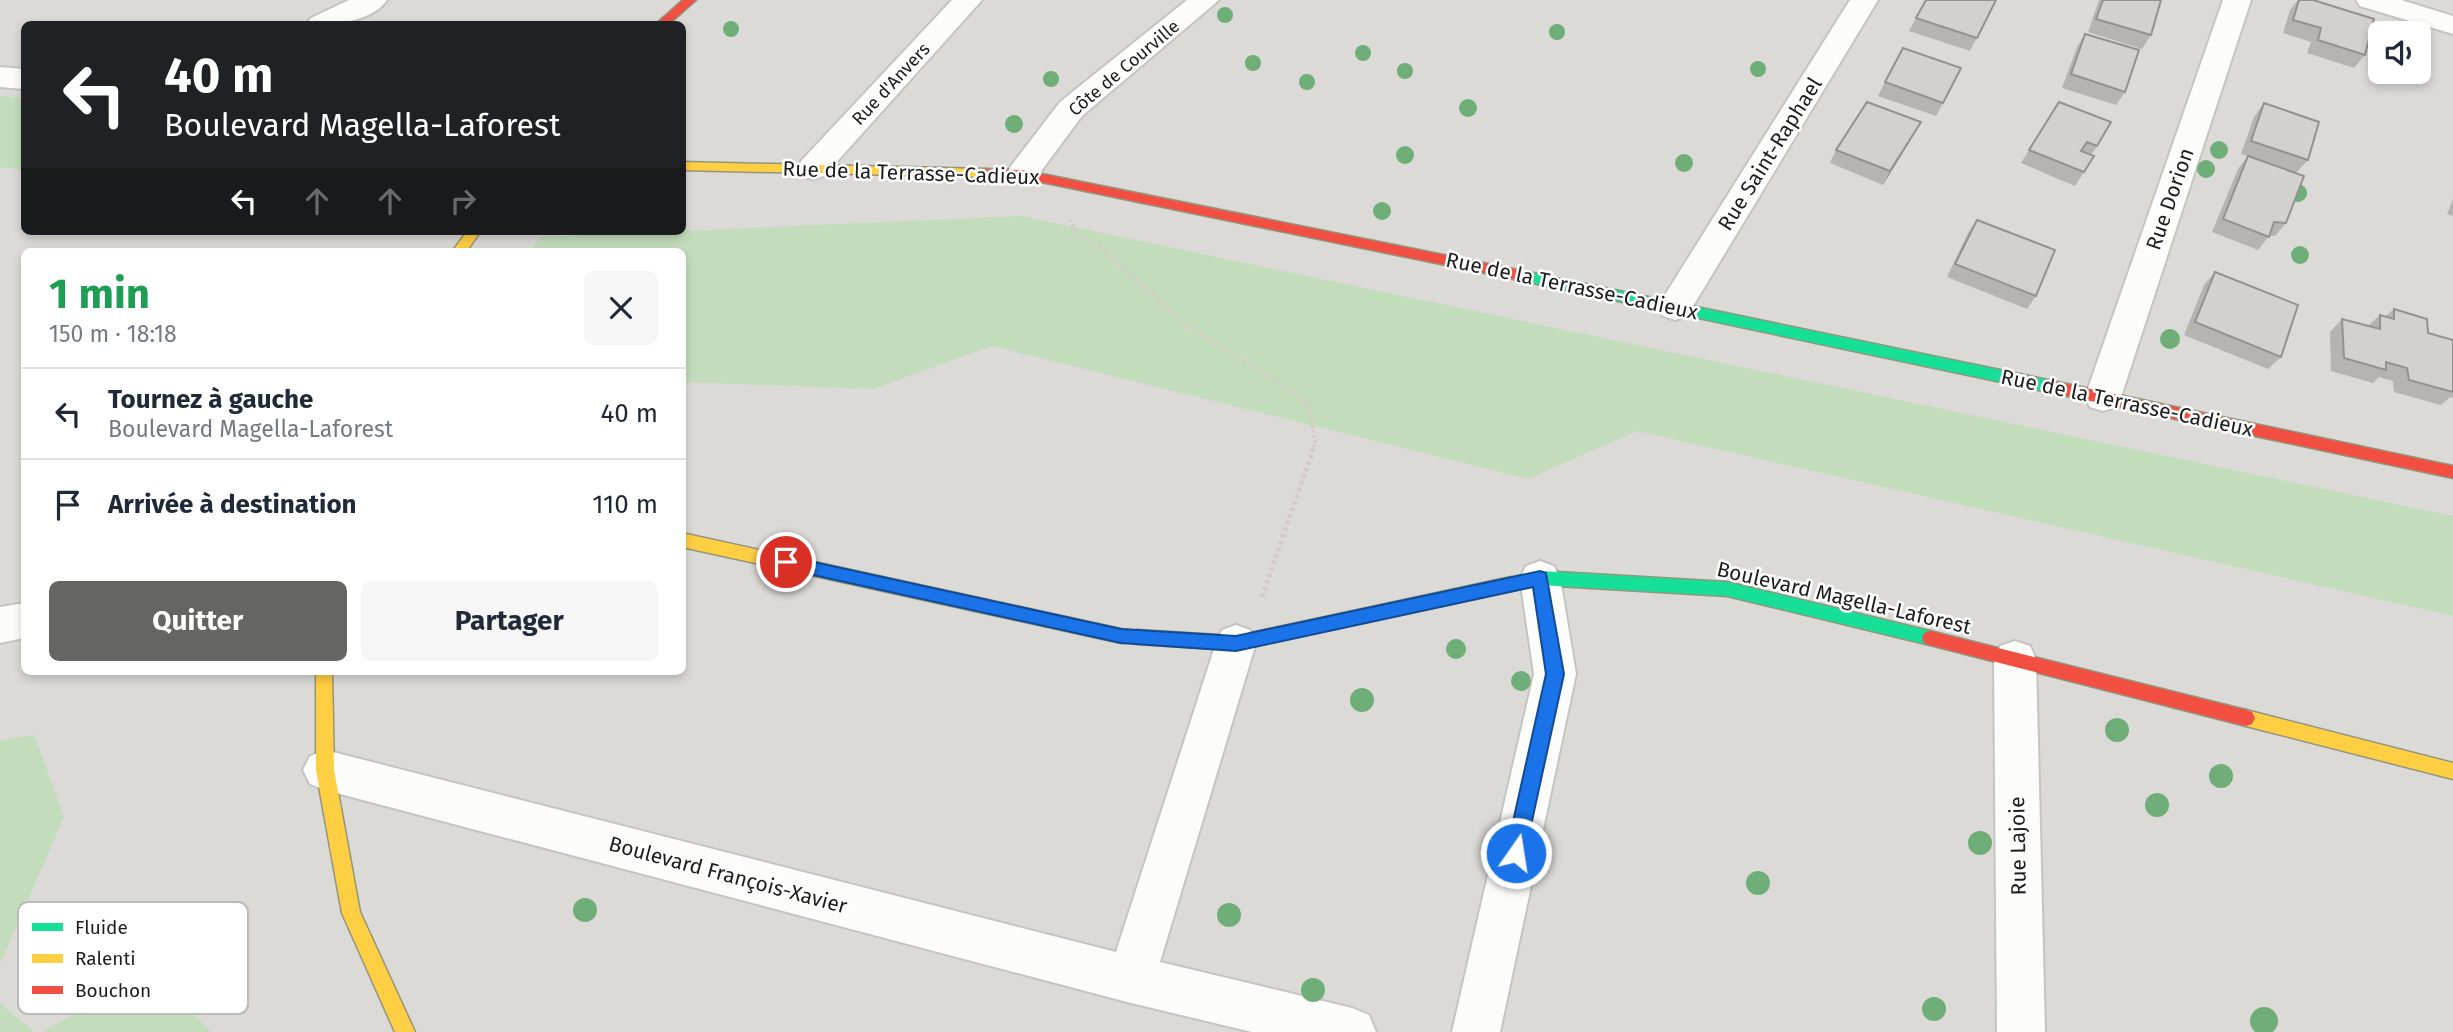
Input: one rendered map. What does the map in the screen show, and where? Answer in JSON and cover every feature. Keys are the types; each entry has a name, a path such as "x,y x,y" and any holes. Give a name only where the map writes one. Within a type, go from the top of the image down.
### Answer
{"street":[{"path":"328,21 373,0"},
{"path":"666,21 690,0"},
{"name":"Rue d'Anvers","path":"813,168 968,0"},
{"name":"Côte de Courville","path":"1022,174 1071,108 1205,0"},
{"name":"Rue Saint-Raphael","path":"1675,307 1864,0"},
{"name":"Rue Dorion","path":"2103,397 2237,0"},
{"path":"2370,0 2453,25"},
{"path":"0,77 21,79"},
{"name":"Rue de la Terrasse-Cadieux","path":"686,166 1022,174 1675,307 2453,472"},
{"name":"Boulevard Magella-Laforest","path":"686,541 1121,636 1236,643 1540,578 1727,589 2015,659 2453,771"},
{"path":"1476,1032 1555,674 1540,578"},
{"path":"0,625 21,622"},
{"path":"1131,979 1236,643"},
{"name":"Rue Lajoie","path":"2015,659 2021,1032"},
{"path":"324,675 325,770 351,913 405,1032"},
{"name":"Boulevard François-Xavier","path":"325,770 1131,979 1352,1032"}],"path":[{"path":"1066,214 1079,234 1103,250 1188,327 1279,383 1310,407 1315,443 1259,605 1301,630"}],"shaded area":[{"path":"0,0 2453,0 2453,1032 0,1032"}],"green space":[{"path":"0,96 21,98 21,170 0,167"},
{"path":"1021,216 2453,516 2453,616 1637,431 1528,479 992,346 873,389 686,382 686,248 532,248 540,237 686,235 686,231"},
{"path":"34,735 64,817 27,902 18,902 18,923 0,964 0,740"},
{"path":"0,1003 34,1032 0,1032"},
{"path":"74,1014 193,1014 211,1032 43,1032"}],"building":[{"path":"1926,0 1996,0 1977,38 1916,18"},
{"path":"2103,0 2161,0 2151,35 2096,19"},
{"path":"2299,0 2313,0 2374,19 2368,21 2365,55 2318,40 2321,28 2293,20"},
{"path":"2085,34 2139,50 2125,92 2071,74"},
{"path":"1903,48 1961,68 1943,103 1885,82"},
{"path":"1867,102 1921,122 1890,171 1836,150"},
{"path":"2059,102 2111,122 2097,146 2087,142 2081,151 2094,156 2084,172 2029,150"},
{"path":"2264,103 2319,122 2308,160 2251,141"},
{"path":"2248,156 2304,176 2286,223 2274,222 2269,237 2223,219"},
{"path":"1977,220 2055,250 2036,296 1955,264"},
{"path":"2215,272 2298,305 2281,357 2195,322"},
{"path":"2394,309 2427,319 2428,333 2453,340 2453,392 2409,380 2407,368 2386,362 2386,370 2344,358 2342,319 2380,329 2380,315 2394,319"}],"traffic: fast":[{"path":"1528,277 2048,386"},
{"path":"1511,584 1540,578 1727,589 1930,638"}],"traffic: slow":[{"path":"686,166 986,173"},
{"path":"462,248 471,235"},
{"path":"686,541 1121,636 1137,637"},
{"path":"324,675 325,770 351,913 405,1032"},
{"path":"2246,718 2453,771"}],"traffic: jam":[{"path":"666,21 690,0"},
{"path":"986,173 1022,174 1528,277"},
{"path":"2048,386 2453,472"},
{"path":"1137,637 1236,643 1511,584"},
{"path":"1930,638 2246,718"}],"route":[{"path":"786,562 1121,636 1236,643 1540,578 1555,674 1516,853"}]}
